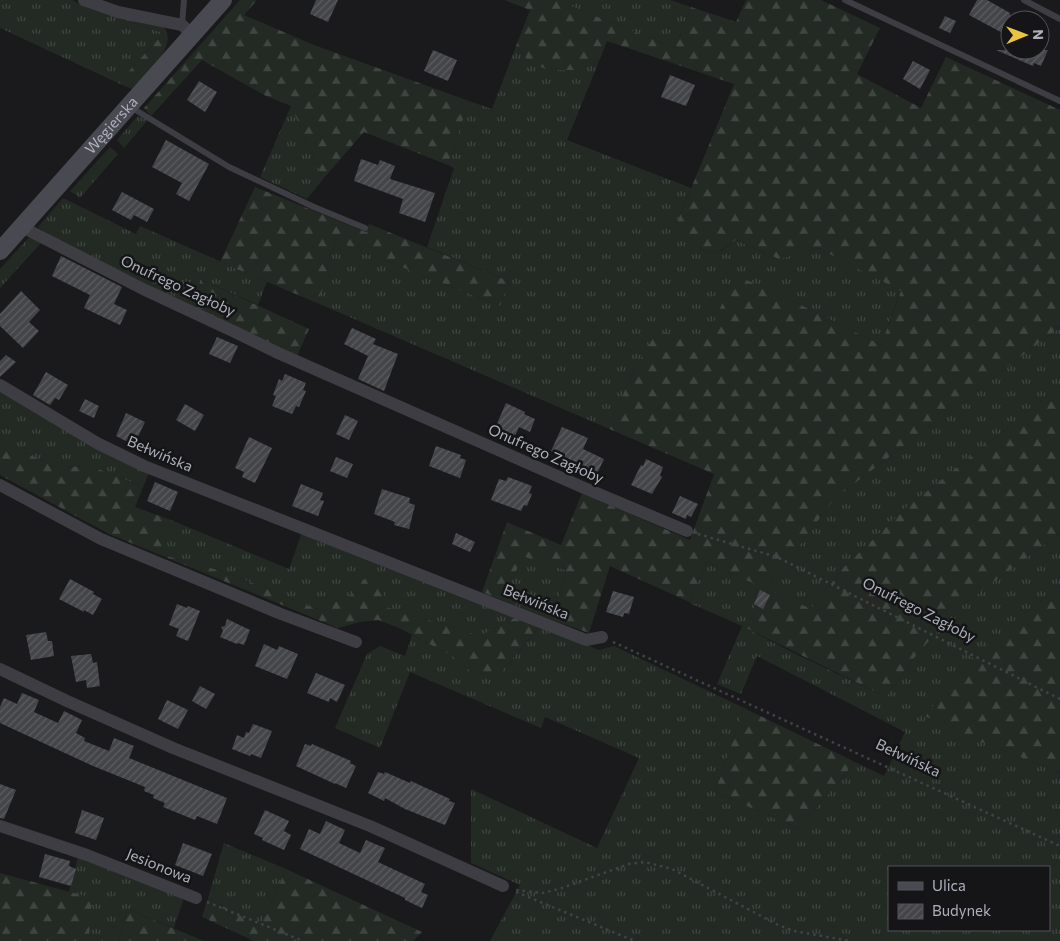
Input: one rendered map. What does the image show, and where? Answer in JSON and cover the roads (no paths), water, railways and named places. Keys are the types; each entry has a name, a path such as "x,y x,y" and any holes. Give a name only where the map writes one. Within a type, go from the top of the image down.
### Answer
{"main road":[{"name":"Węgierska","path":"0,251 129,106 187,30 223,0"}],"street":[{"path":"84,0 118,12 187,30"},
{"name":"Onufrego Zagłoby","path":"22,227 144,289 278,353 573,484 687,531"},
{"name":"Bełwińska","path":"0,385 97,443 144,466 586,640 602,637"},
{"path":"0,485 101,539 281,614 356,642"},
{"path":"0,669 173,748 370,826 503,886"},
{"name":"Jesionowa","path":"0,826 87,855 196,898"}],"lane":[{"path":"184,0 187,30"},
{"path":"844,0 1060,101"},
{"path":"1024,0 1060,18"},
{"path":"129,106 229,167 314,207 365,228"}]}
